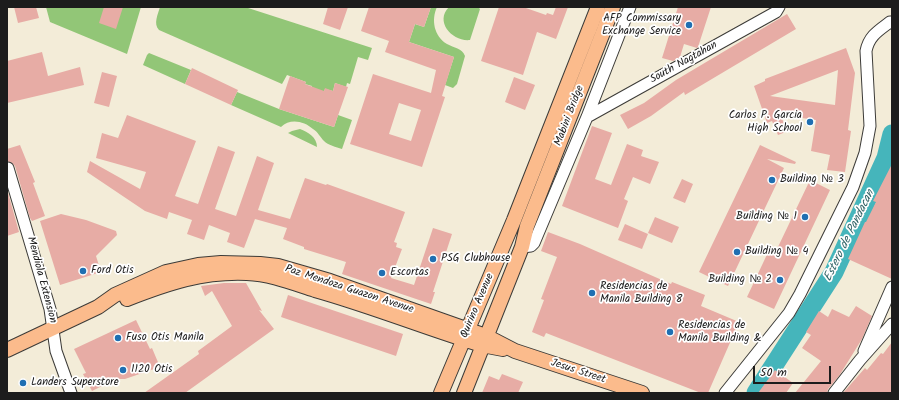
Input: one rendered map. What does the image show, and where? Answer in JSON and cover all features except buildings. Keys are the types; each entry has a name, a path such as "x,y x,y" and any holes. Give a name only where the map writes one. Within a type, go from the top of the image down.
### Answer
{"main road":[{"name":"Mabini Bridge","path":"514,220 598,7"},
{"name":"Mabini Bridge","path":"527,226 613,7"},
{"name":"Quirino Avenue","path":"442,393 514,220"},
{"name":"Quirino Avenue","path":"464,393 522,247 527,226"},
{"name":"Paz Mendoza Guazon Avenue","path":"7,350 98,307 115,294 166,272 198,264 221,263 278,266 306,274 484,341"},
{"name":"Jesus Street","path":"484,341 642,393"}],"street":[{"path":"522,247 531,246 534,243 587,117 630,7"},
{"name":"South Nagtahan","path":"587,117 776,12 779,7"},
{"path":"725,393 789,313 800,294 853,187 865,153 870,126 866,51 868,42 874,34 891,22"},
{"name":"Mendiola Extension","path":"8,168 48,302 54,328 56,351 71,393"},
{"path":"860,360 892,287"},
{"path":"834,393 860,360 892,324"}],"green space":[{"path":"46,7 141,7 127,54 50,22"},
{"path":"160,7 245,7 372,48 368,60 358,57 350,84 347,83 346,87 335,83 333,91 325,89 322,97 310,93 312,86 305,84 306,82 287,75 282,84 159,30 156,22"},
{"path":"431,7 437,7 434,22 439,37 447,44 460,50 465,56 457,84 453,88 445,85 454,57 409,42 415,24 424,27"},
{"path":"449,7 478,7 480,9 470,40 457,38 448,30 444,19 445,13"},
{"path":"149,53 191,70 185,84 143,65"},
{"path":"237,92 279,109 334,127 338,115 352,120 342,149 332,146 309,126 301,122 289,122 281,127 231,105"},
{"path":"300,129 309,133 314,138 317,143 317,147 288,133"}],"waterway":[{"name":"Estero de Pandacan","path":"756,393 834,272 886,158 892,134"}],"place":[{"name":"AFP Commissary Exchange Service","path":"689,25"},
{"name":"Carlos P. Garcia High School","path":"810,122"},
{"name":"Building № 3","path":"772,180"},
{"name":"Building № 1","path":"805,217"},
{"name":"Building № 4","path":"737,252"},
{"name":"PSG Clubhouse","path":"433,259"},
{"name":"Ford Otis","path":"83,271"},
{"name":"Escortas","path":"382,273"},
{"name":"Building № 2","path":"780,280"},
{"name":"Residencias de Manila Building 8","path":"592,293"},
{"name":"Residencias de Manila Building &","path":"670,332"},
{"name":"Fuso Otis Manila","path":"118,338"},
{"name":"1120 Otis","path":"123,370"},
{"name":"Landers Superstore","path":"23,383"}]}
